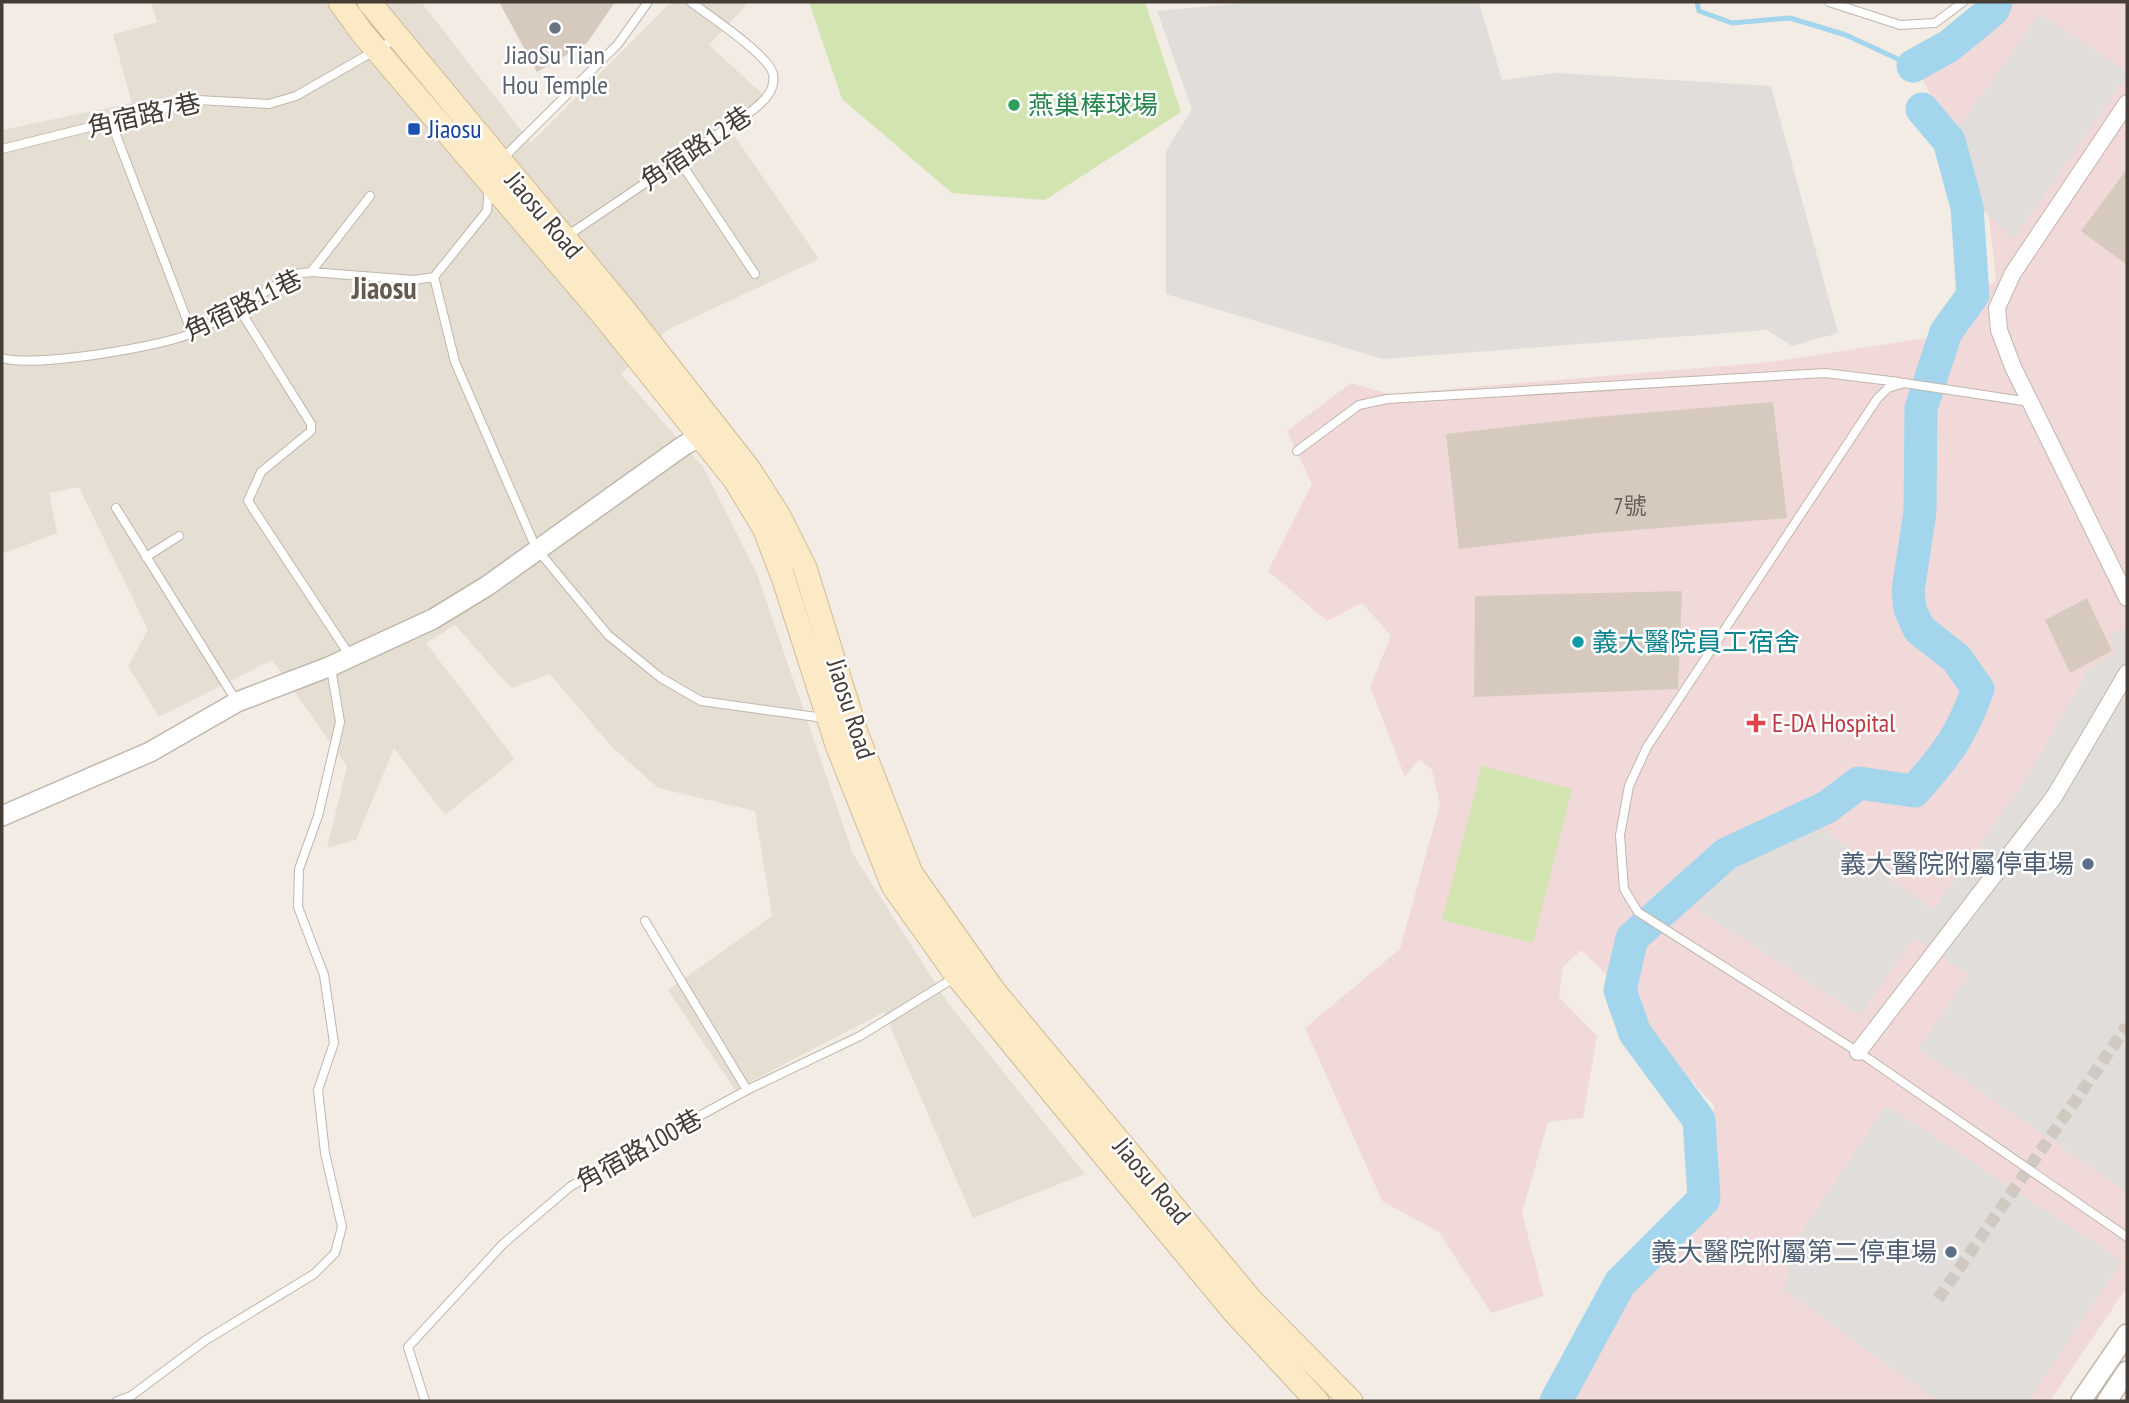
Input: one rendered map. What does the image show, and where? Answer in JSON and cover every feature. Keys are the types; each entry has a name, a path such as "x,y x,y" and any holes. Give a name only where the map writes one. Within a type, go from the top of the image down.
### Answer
{"main road":[{"name":"Jiaosu Road","path":"340,2 378,52 495,172"},
{"name":"Jiaosu Road","path":"369,2 495,172 709,432 764,528 803,635 911,873 994,991 1252,1301 1351,1401"},
{"name":"Jiaosu Road","path":"840,716 892,886 957,976 1235,1313 1317,1401"}],"street":[{"path":"2126,592 2030,402 1999,330 1997,308 2012,273 2127,103"},
{"path":"2,816 150,752 237,702 331,666 433,619 487,586 536,548 683,446 709,432"},
{"path":"1858,1052 2054,797 2127,673"},
{"path":"2081,1401 2127,1334"},
{"path":"2107,1401 2127,1371"}],"lane":[{"path":"648,2 618,44 495,172 487,211 434,277 455,362 536,548 608,635 661,678 701,701 840,716"},
{"name":"角宿路12巷","path":"555,244 764,101 772,89 774,76 764,59 691,2"},
{"path":"1829,2 1900,25 1935,23 1963,2"},
{"name":"角宿路7巷","path":"2,149 198,100 269,104 296,96 378,52 397,38"},
{"path":"111,122 192,333"},
{"path":"679,160 755,274"},
{"path":"311,272 370,197"},
{"name":"角宿路11巷","path":"2,358 61,359 192,333 295,274 311,272 414,280 434,277"},
{"path":"238,307 311,424 311,431 261,472 248,501 350,656"},
{"path":"1297,452 1359,405 1387,398 1825,373 2030,402"},
{"path":"1904,383 1888,388 1877,399 1647,747 1629,786 1620,835 1624,889 1638,912 1858,1052 2127,1237"},
{"path":"116,508 237,702"},
{"path":"146,557 179,536"},
{"path":"117,1401 131,1396 206,1340 314,1274 335,1253 342,1227 325,1153 318,1090 334,1044 324,975 298,907 299,869 318,816 340,722 331,666"},
{"path":"645,920 747,1090"},
{"name":"角宿路100巷","path":"425,1401 408,1347 503,1244 571,1186 747,1090 860,1036 957,976"}],"shaded area":[{"path":"151,2 421,2 531,143 671,2 749,2 709,45 767,98 729,128 819,259 667,330 621,374 703,467 757,574 853,854 948,1003 1085,1174 973,1218 884,1012 735,1090 668,990 772,916 755,811 658,788 612,747 550,674 511,688 455,625 426,643 515,759 445,815 394,748 356,840 327,848 347,766 272,660 159,717 128,666 148,630 79,487 49,493 57,533 2,554 2,130 132,103 113,35 157,22"},
{"path":"1254,2 1479,2 1502,80 1556,73 1771,86 1838,333 1792,346 1767,330 1383,359 1166,294 1166,151 1192,109 1157,11"},
{"name":"E-DA Hospital","path":"2007,2 2127,2 2127,1287 2050,1401 1565,1401 1629,1295 1714,1210 1714,1105 1657,1044 1639,1005 1581,950 1563,967 1559,997 1597,1036 1583,1118 1548,1122 1522,1213 1544,1296 1491,1313 1439,1232 1382,1201 1305,1028 1400,949 1440,804 1432,770 1419,759 1405,777 1370,687 1391,636 1362,603 1327,621 1268,571 1312,484 1287,431 1351,383 1389,394 1771,362 1932,337 1996,280 1987,200 1921,77"},
{"path":"2040,13 2127,72 2127,75 2014,239 1973,201 1949,141"},
{"path":"2127,628 2127,1193 1918,1048 1969,976 1915,937 1860,1015 1697,909 1725,874 1821,827 1933,910 2026,780 2088,670 2115,654 2111,633"},
{"name":"義大醫院附屬第二停車場","path":"1886,1105 2122,1261 2028,1401 1938,1401 1785,1291 1794,1243"}],"green space":[{"name":"燕巢棒球場","path":"809,2 1145,2 1181,112 1045,200 952,193 842,99"},
{"path":"1482,766 1572,789 1533,943 1442,920"}],"building":[{"name":"JiaoSu Tian Hou Temple","path":"499,2 615,2 587,43 537,72"},
{"path":"2127,169 2127,265 2081,231"},
{"path":"1773,402 1787,518 1597,533 1459,549 1446,434 1584,418"},
{"name":"義大醫院員工宿舍","path":"1682,591 1678,689 1474,697 1475,596"},
{"path":"2087,598 2112,651 2070,673 2045,620"}],"waterway":[{"path":"1697,2 1699,11 1732,23 1790,18 1846,35 1913,66"},
{"path":"1913,66 1949,46 1993,10 1996,2"},
{"path":"1556,1401 1620,1283 1704,1199 1699,1120 1635,1033 1620,990 1632,938 1726,854 1827,807 1859,783 1914,791 1952,744 1978,689 1956,658 1919,629 1910,609 1908,591 1920,512 1921,408 1946,332 1973,295 1967,207 1949,141 1922,109"}],"tunnel":[{"path":"1938,1299 2127,1026"}],"place":[{"name":"JiaoSu Tian Hou Temple","path":"555,28"},
{"name":"燕巢棒球場","path":"1014,105"},
{"name":"Jiaosu","path":"414,129"},
{"name":"義大醫院員工宿舍","path":"1578,642"},
{"name":"E-DA Hospital","path":"1756,723"},
{"name":"義大醫院附屬停車場","path":"2088,864"},
{"name":"義大醫院附屬第二停車場","path":"1951,1252"}],"district":[{"name":"Jiaosu","path":"384,289"}]}
